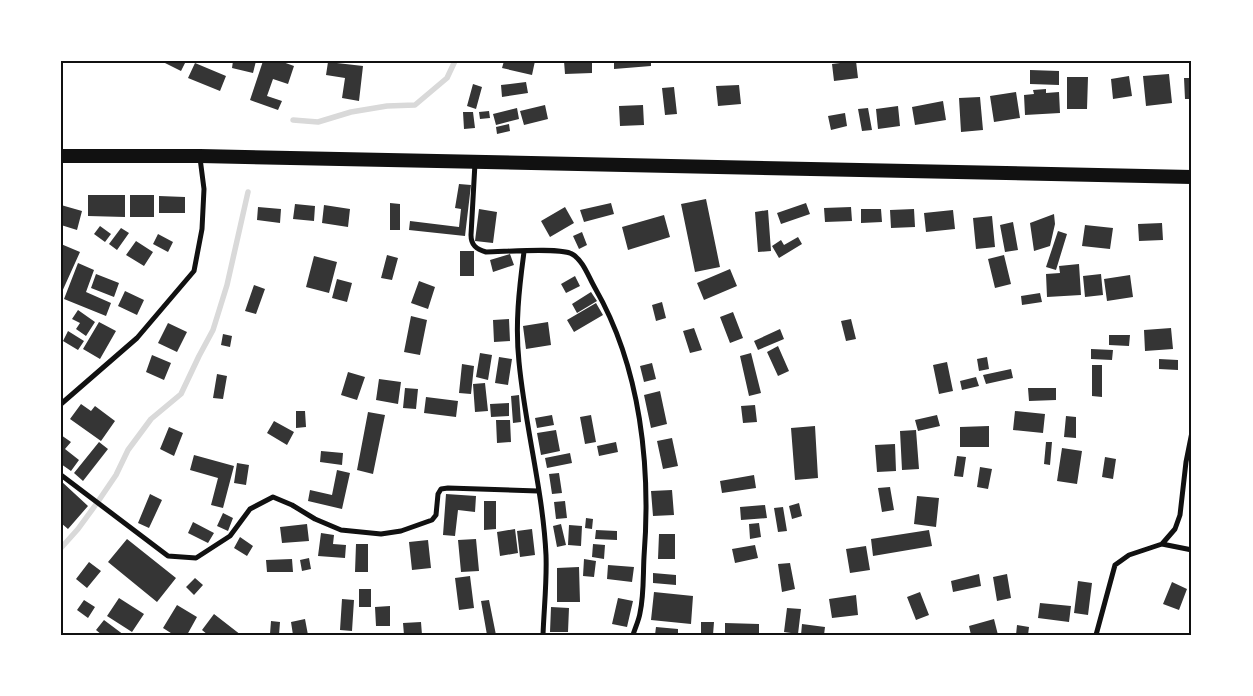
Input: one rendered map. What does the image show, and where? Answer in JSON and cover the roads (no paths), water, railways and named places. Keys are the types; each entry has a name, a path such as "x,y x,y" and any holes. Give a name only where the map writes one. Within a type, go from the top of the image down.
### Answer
{"highway":[{"path":"61,156 200,156 1192,177"}],"street":[{"path":"61,404 137,338 194,272 202,229 204,189 200,156"},
{"path":"475,162 471,235 471,241 474,246 486,252 563,251 571,253 578,258 602,301 620,344 632,385 642,432 646,475 647,515 640,613 633,635"},
{"path":"524,252 517,308 519,362 546,554 543,635"},
{"path":"1162,544 1175,528 1180,514 1186,462 1192,432"},
{"path":"61,475 168,556 186,558 196,558 230,536 250,509 273,498 292,505 315,519 341,530 381,534 401,531 432,520 436,515 438,494 441,489 538,491"},
{"path":"1096,635 1115,565 1130,555 1162,544 1192,550"}],"waterway":[{"path":"293,120 318,122 351,112 387,106 415,105 447,78 455,61"},
{"path":"61,548 97,503 116,475 128,450 151,419 181,394 213,330 227,285 248,192"}]}
